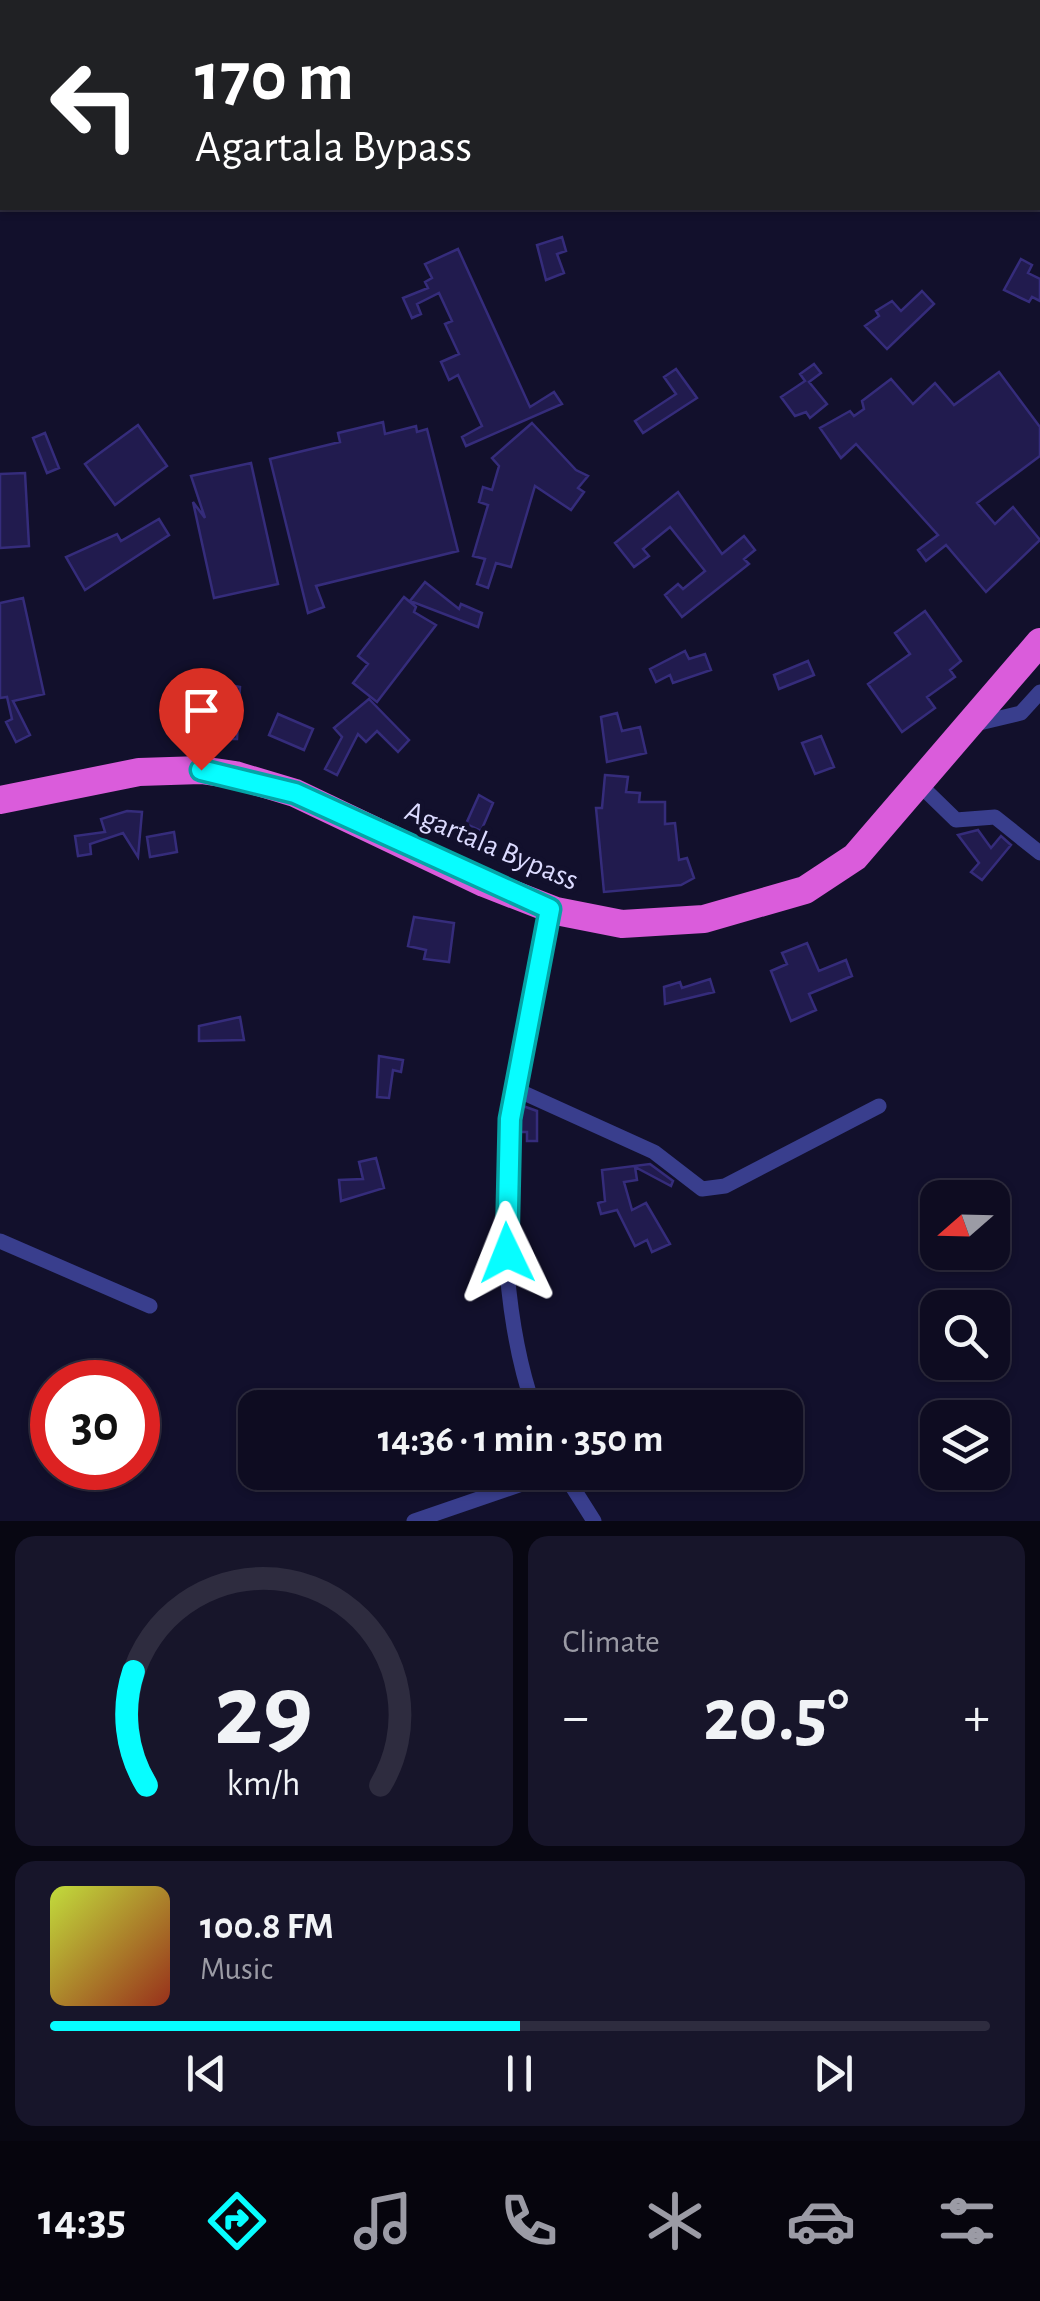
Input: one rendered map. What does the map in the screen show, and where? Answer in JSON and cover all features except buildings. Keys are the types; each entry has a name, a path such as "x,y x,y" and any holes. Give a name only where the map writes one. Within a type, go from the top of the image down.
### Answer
{"highway":[{"name":"Agartala Bypass","path":"0,800 140,772 201,770 235,775 295,793 550,909 605,922 657,925 704,919 782,899 833,875 855,857 1040,642"}],"street":[{"path":"967,726 1021,714 1040,692"},
{"path":"920,784 956,820 995,817 1040,853"},
{"path":"528,1390 509,1279 506,1163 550,909"},
{"path":"516,1089 654,1152 702,1190 724,1186 879,1106"},
{"path":"0,1241 150,1306"},
{"path":"414,1521 506,1490"},
{"path":"572,1490 594,1521"}],"route":[{"path":"201,770 235,775 295,793 447,866 550,909 510,1119 506,1163 507,1253"}]}
